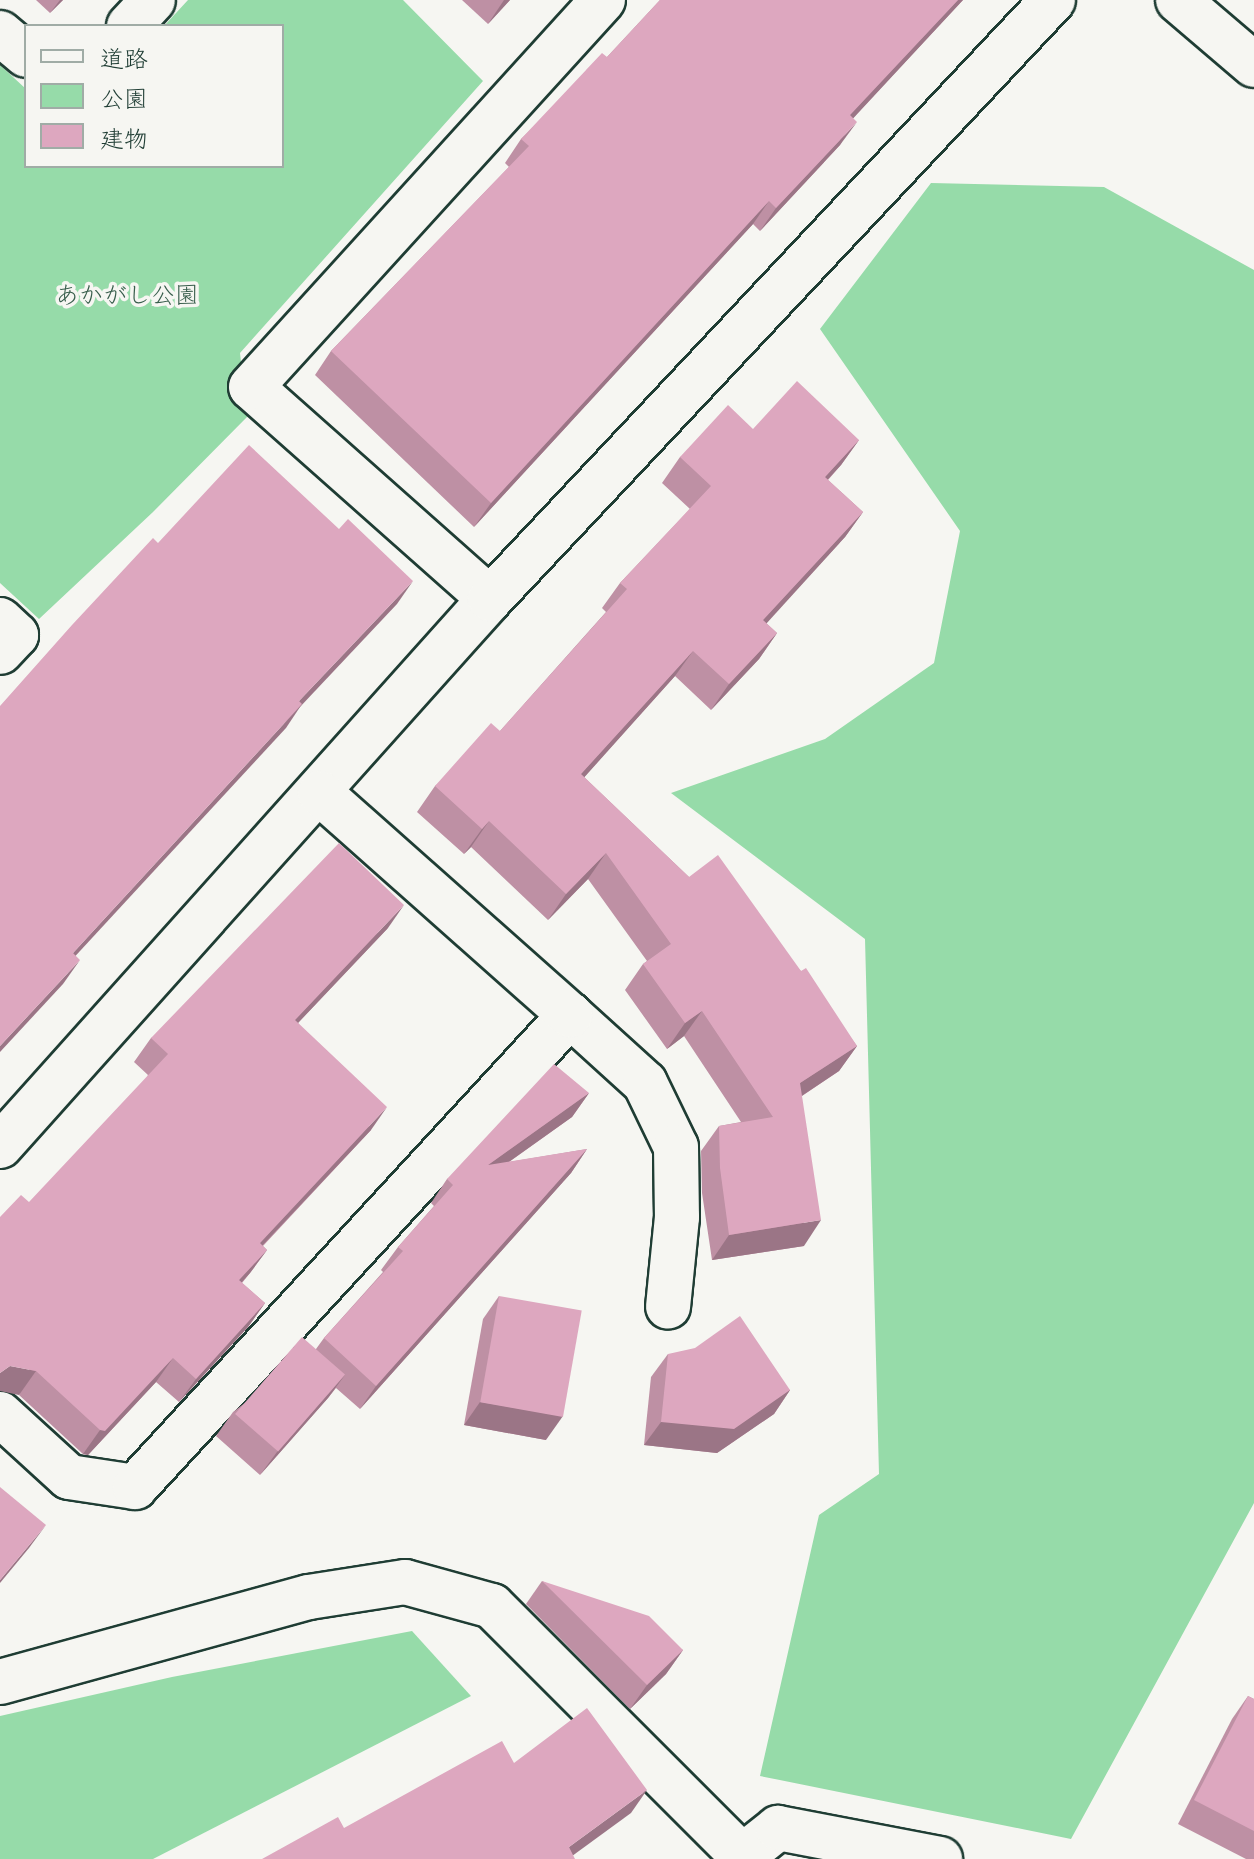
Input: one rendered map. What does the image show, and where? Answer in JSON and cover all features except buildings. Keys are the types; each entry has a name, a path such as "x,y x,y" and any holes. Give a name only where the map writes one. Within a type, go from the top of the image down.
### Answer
{"street":[{"path":"131,24 153,0"},
{"path":"490,599 251,387 603,0"},
{"path":"0,1146 320,793 490,599 1053,0"},
{"path":"1178,0 1254,65"},
{"path":"0,33 24,53"},
{"path":"0,620 16,635 0,652"},
{"path":"320,793 645,1083 676,1147 677,1217 668,1307"},
{"path":"0,1414 69,1477 135,1487 570,1015"},
{"path":"0,1682 309,1597 405,1582 492,1606 740,1858 778,1828 912,1856"}],"green space":[{"name":"あかがし公園","path":"188,0 403,0 483,81 240,353 247,417 153,512 39,619 0,583 0,65 24,87 24,168 284,168 284,24 166,24"},
{"path":"931,183 1104,187 1254,270 1254,1503 1071,1839 760,1776 819,1515 879,1474 865,939 671,793 825,739 934,663 960,531 820,329"},
{"path":"412,1631 471,1696 153,1859 0,1859 0,1716 172,1677"}]}
